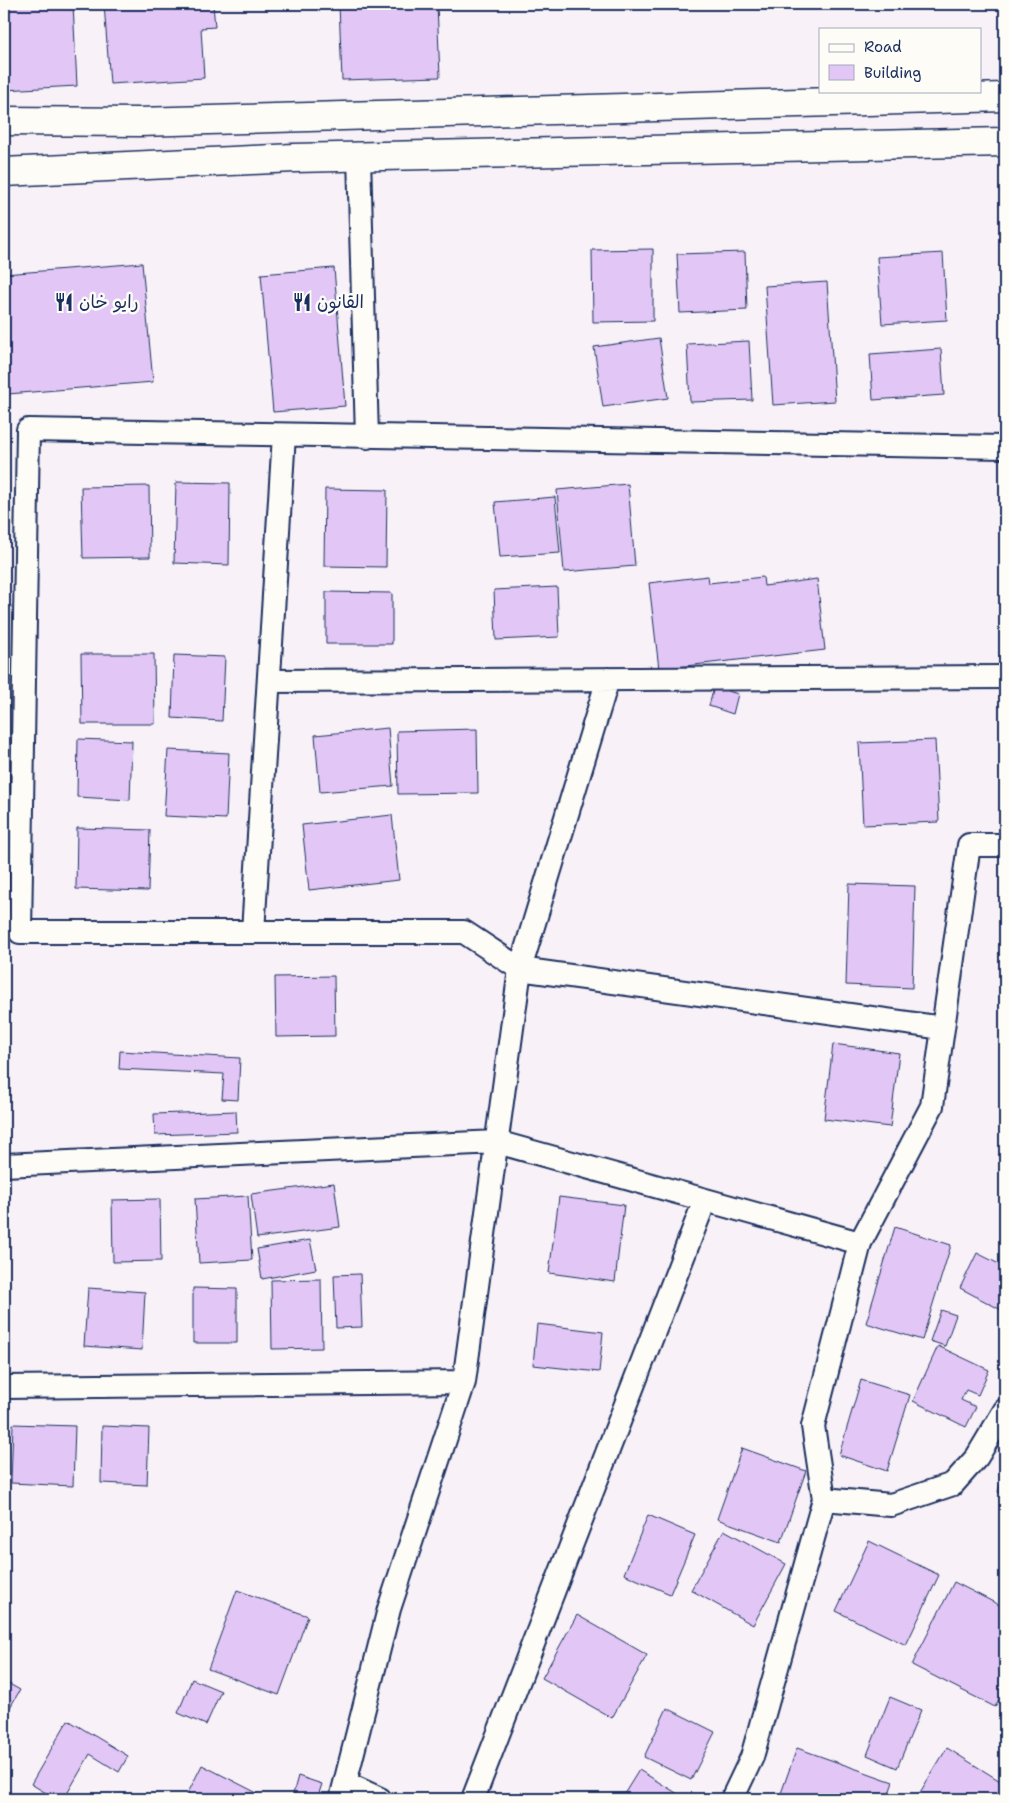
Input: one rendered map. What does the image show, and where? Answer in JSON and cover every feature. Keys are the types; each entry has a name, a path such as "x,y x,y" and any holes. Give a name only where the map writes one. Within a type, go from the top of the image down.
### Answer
{"main road":[{"path":"4,121 139,122 1005,96"},
{"path":"4,172 359,157 1005,142"}],"street":[{"path":"359,157 367,436"},
{"path":"943,1028 520,969 464,932 20,932 28,430 1005,447"},
{"path":"253,932 284,435"},
{"path":"269,681 1005,677"},
{"path":"380,1799 343,1791 389,1609 464,1382 520,969 608,679"},
{"path":"732,1799 752,1757 824,1499 813,1426 860,1243 932,1106 968,845 1005,845"},
{"path":"4,1165 497,1142 860,1243"},
{"path":"473,1799 705,1200"},
{"path":"4,1388 464,1382"},
{"path":"824,1499 891,1505 953,1484 978,1457 1005,1410"}],"building":[{"path":"4,4 73,4 77,86 4,90"},
{"path":"104,4 213,4 215,27 201,28 204,78 110,84"},
{"path":"339,4 437,4 440,77 342,80"},
{"path":"653,249 653,321 593,322 592,250"},
{"path":"745,252 747,310 680,313 677,254"},
{"path":"943,253 947,320 882,324 877,257"},
{"path":"142,263 153,382 8,394 4,346 4,274"},
{"path":"334,268 345,406 273,412 261,274"},
{"path":"827,282 835,401 773,405 765,286"},
{"path":"659,338 668,398 603,407 594,347"},
{"path":"749,341 752,400 690,402 687,344"},
{"path":"941,349 944,395 873,400 870,354"},
{"path":"176,482 230,483 229,565 174,563"},
{"path":"628,484 635,566 564,572 557,490"},
{"path":"149,486 150,557 83,558 81,487"},
{"path":"325,489 387,490 386,567 324,566"},
{"path":"555,497 560,553 500,557 495,502"},
{"path":"708,576 709,583 763,577 764,586 817,579 825,650 659,669 649,583"},
{"path":"1002,582 1005,582 1005,634"},
{"path":"557,587 559,637 496,640 494,590"},
{"path":"326,592 392,593 392,644 326,644"},
{"path":"81,654 154,654 155,724 82,724"},
{"path":"174,655 225,657 222,721 172,718"},
{"path":"714,687 738,694 733,714 709,706"},
{"path":"388,728 393,786 320,792 315,735"},
{"path":"477,729 478,793 398,794 397,731"},
{"path":"78,739 132,741 130,800 77,797"},
{"path":"935,740 939,822 863,825 859,743"},
{"path":"168,750 229,753 226,819 164,816"},
{"path":"392,815 399,880 309,890 302,825"},
{"path":"77,828 150,830 148,891 76,889"},
{"path":"849,884 915,886 912,988 846,985"},
{"path":"334,976 335,1036 276,1037 275,977"},
{"path":"833,1044 899,1053 890,1127 824,1119"},
{"path":"120,1051 240,1058 238,1100 222,1099 224,1074 119,1069"},
{"path":"236,1111 237,1132 155,1135 154,1114"},
{"path":"334,1183 340,1227 257,1238 251,1194"},
{"path":"248,1196 252,1260 199,1263 195,1199"},
{"path":"559,1197 624,1205 615,1282 549,1273"},
{"path":"160,1199 161,1261 113,1262 112,1200"},
{"path":"895,1227 951,1245 922,1340 866,1323"},
{"path":"310,1240 316,1269 262,1279 257,1249"},
{"path":"977,1253 1005,1267 1005,1312 960,1288"},
{"path":"360,1274 362,1327 336,1328 334,1275"},
{"path":"321,1279 322,1348 272,1349 271,1280"},
{"path":"88,1288 145,1292 142,1350 84,1346"},
{"path":"193,1288 237,1289 237,1343 193,1343"},
{"path":"941,1310 956,1315 945,1346 930,1341"},
{"path":"537,1324 603,1332 599,1372 533,1365"},
{"path":"938,1346 989,1370 978,1395 966,1390 961,1400 976,1407 966,1427 913,1401"},
{"path":"861,1380 910,1395 887,1471 839,1455"},
{"path":"13,1424 75,1426 73,1486 11,1483"},
{"path":"102,1426 149,1428 147,1485 101,1483"},
{"path":"742,1448 806,1471 781,1542 717,1519"},
{"path":"1005,1468 1005,1494 998,1492"},
{"path":"648,1515 695,1535 670,1594 624,1574"},
{"path":"724,1530 786,1564 753,1625 691,1590"},
{"path":"869,1541 939,1575 906,1645 836,1611"},
{"path":"954,1582 1005,1608 1005,1687 995,1707 912,1665"},
{"path":"237,1590 308,1616 279,1695 208,1669"},
{"path":"577,1615 647,1655 612,1718 542,1678"},
{"path":"192,1679 221,1691 206,1725 178,1713"},
{"path":"4,1681 20,1690 4,1718"},
{"path":"890,1697 921,1710 897,1768 867,1755"},
{"path":"667,1708 715,1732 691,1780 644,1757"},
{"path":"68,1720 128,1756 119,1772 90,1754 64,1799 56,1799 31,1784"},
{"path":"797,1748 893,1782 887,1799 779,1799"},
{"path":"947,1748 1005,1784 1005,1799 916,1799"},
{"path":"202,1765 257,1793 254,1799 185,1799"},
{"path":"639,1770 686,1799 621,1799"},
{"path":"298,1776 322,1784 317,1799 292,1798"}],"place":[{"name":"رايو خان","path":"64,302"},
{"name":"القانون","path":"302,302"}]}
